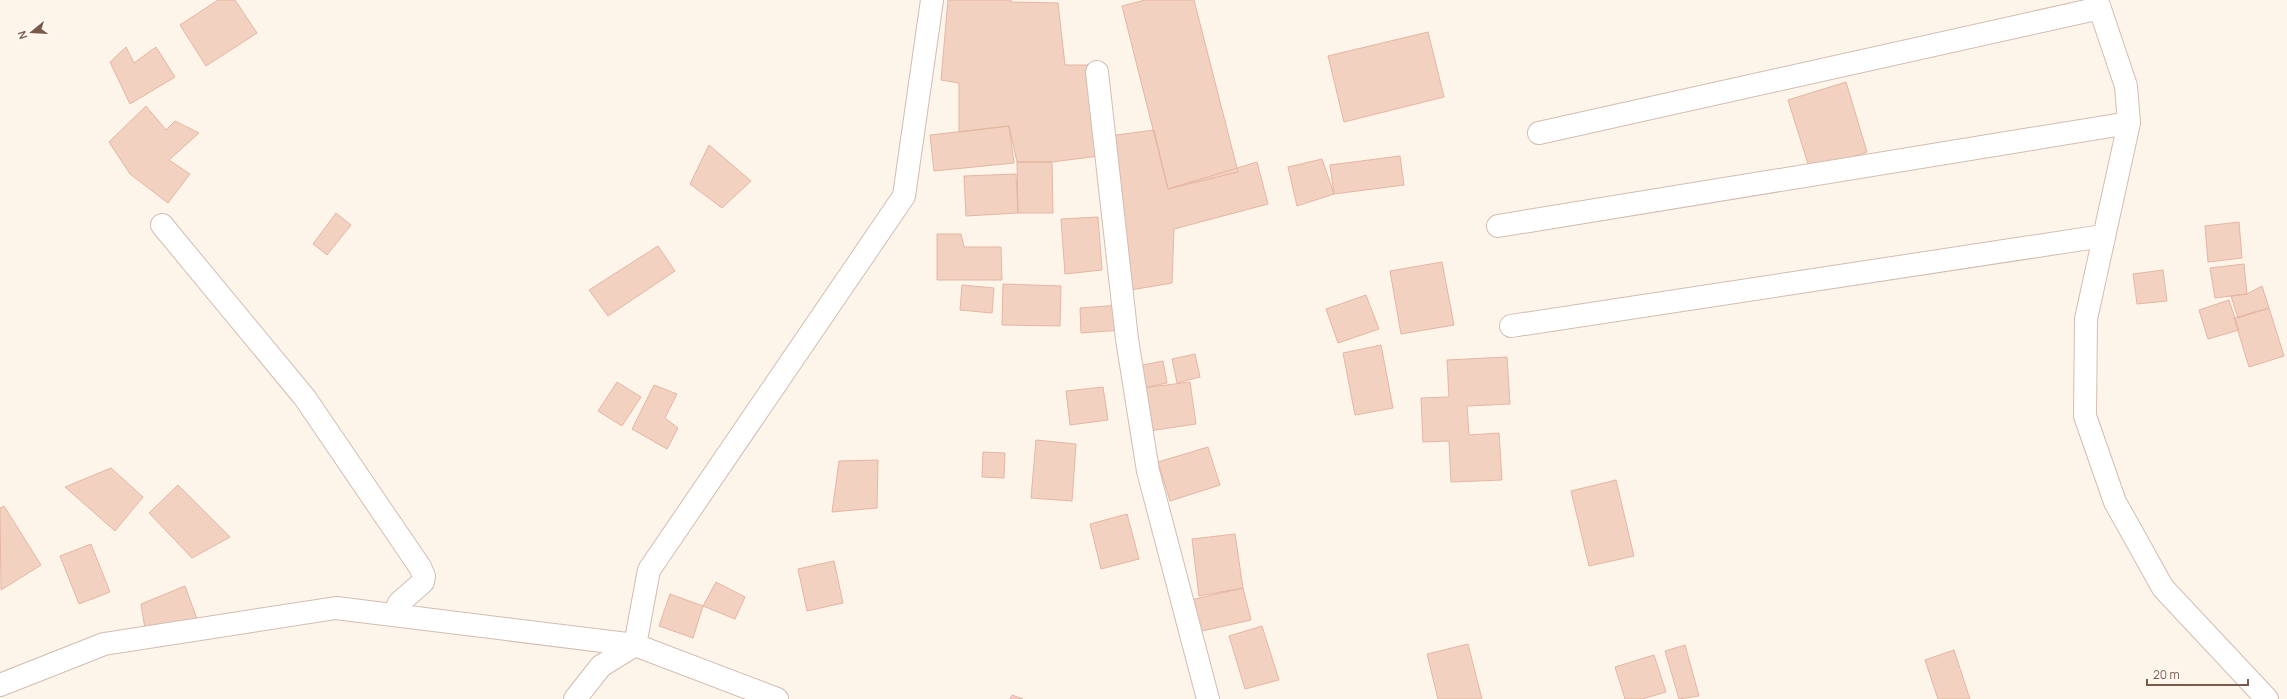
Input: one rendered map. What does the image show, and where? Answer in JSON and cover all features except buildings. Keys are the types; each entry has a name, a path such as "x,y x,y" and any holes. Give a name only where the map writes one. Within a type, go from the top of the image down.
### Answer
{"street":[{"path":"575,699 601,666 635,645 649,570 904,196 932,0"},
{"path":"1540,133 2098,4 2126,86 2129,123 2086,319 2085,416 2112,495 2163,588 2267,699"},
{"path":"1097,72 1127,339 1148,471 1208,699"},
{"path":"1498,226 2129,123"},
{"path":"162,225 305,398 420,567 424,576 423,582 399,603 394,615"},
{"path":"1511,326 2103,236"},
{"path":"0,685 104,644 336,608 635,645 777,699"}]}
